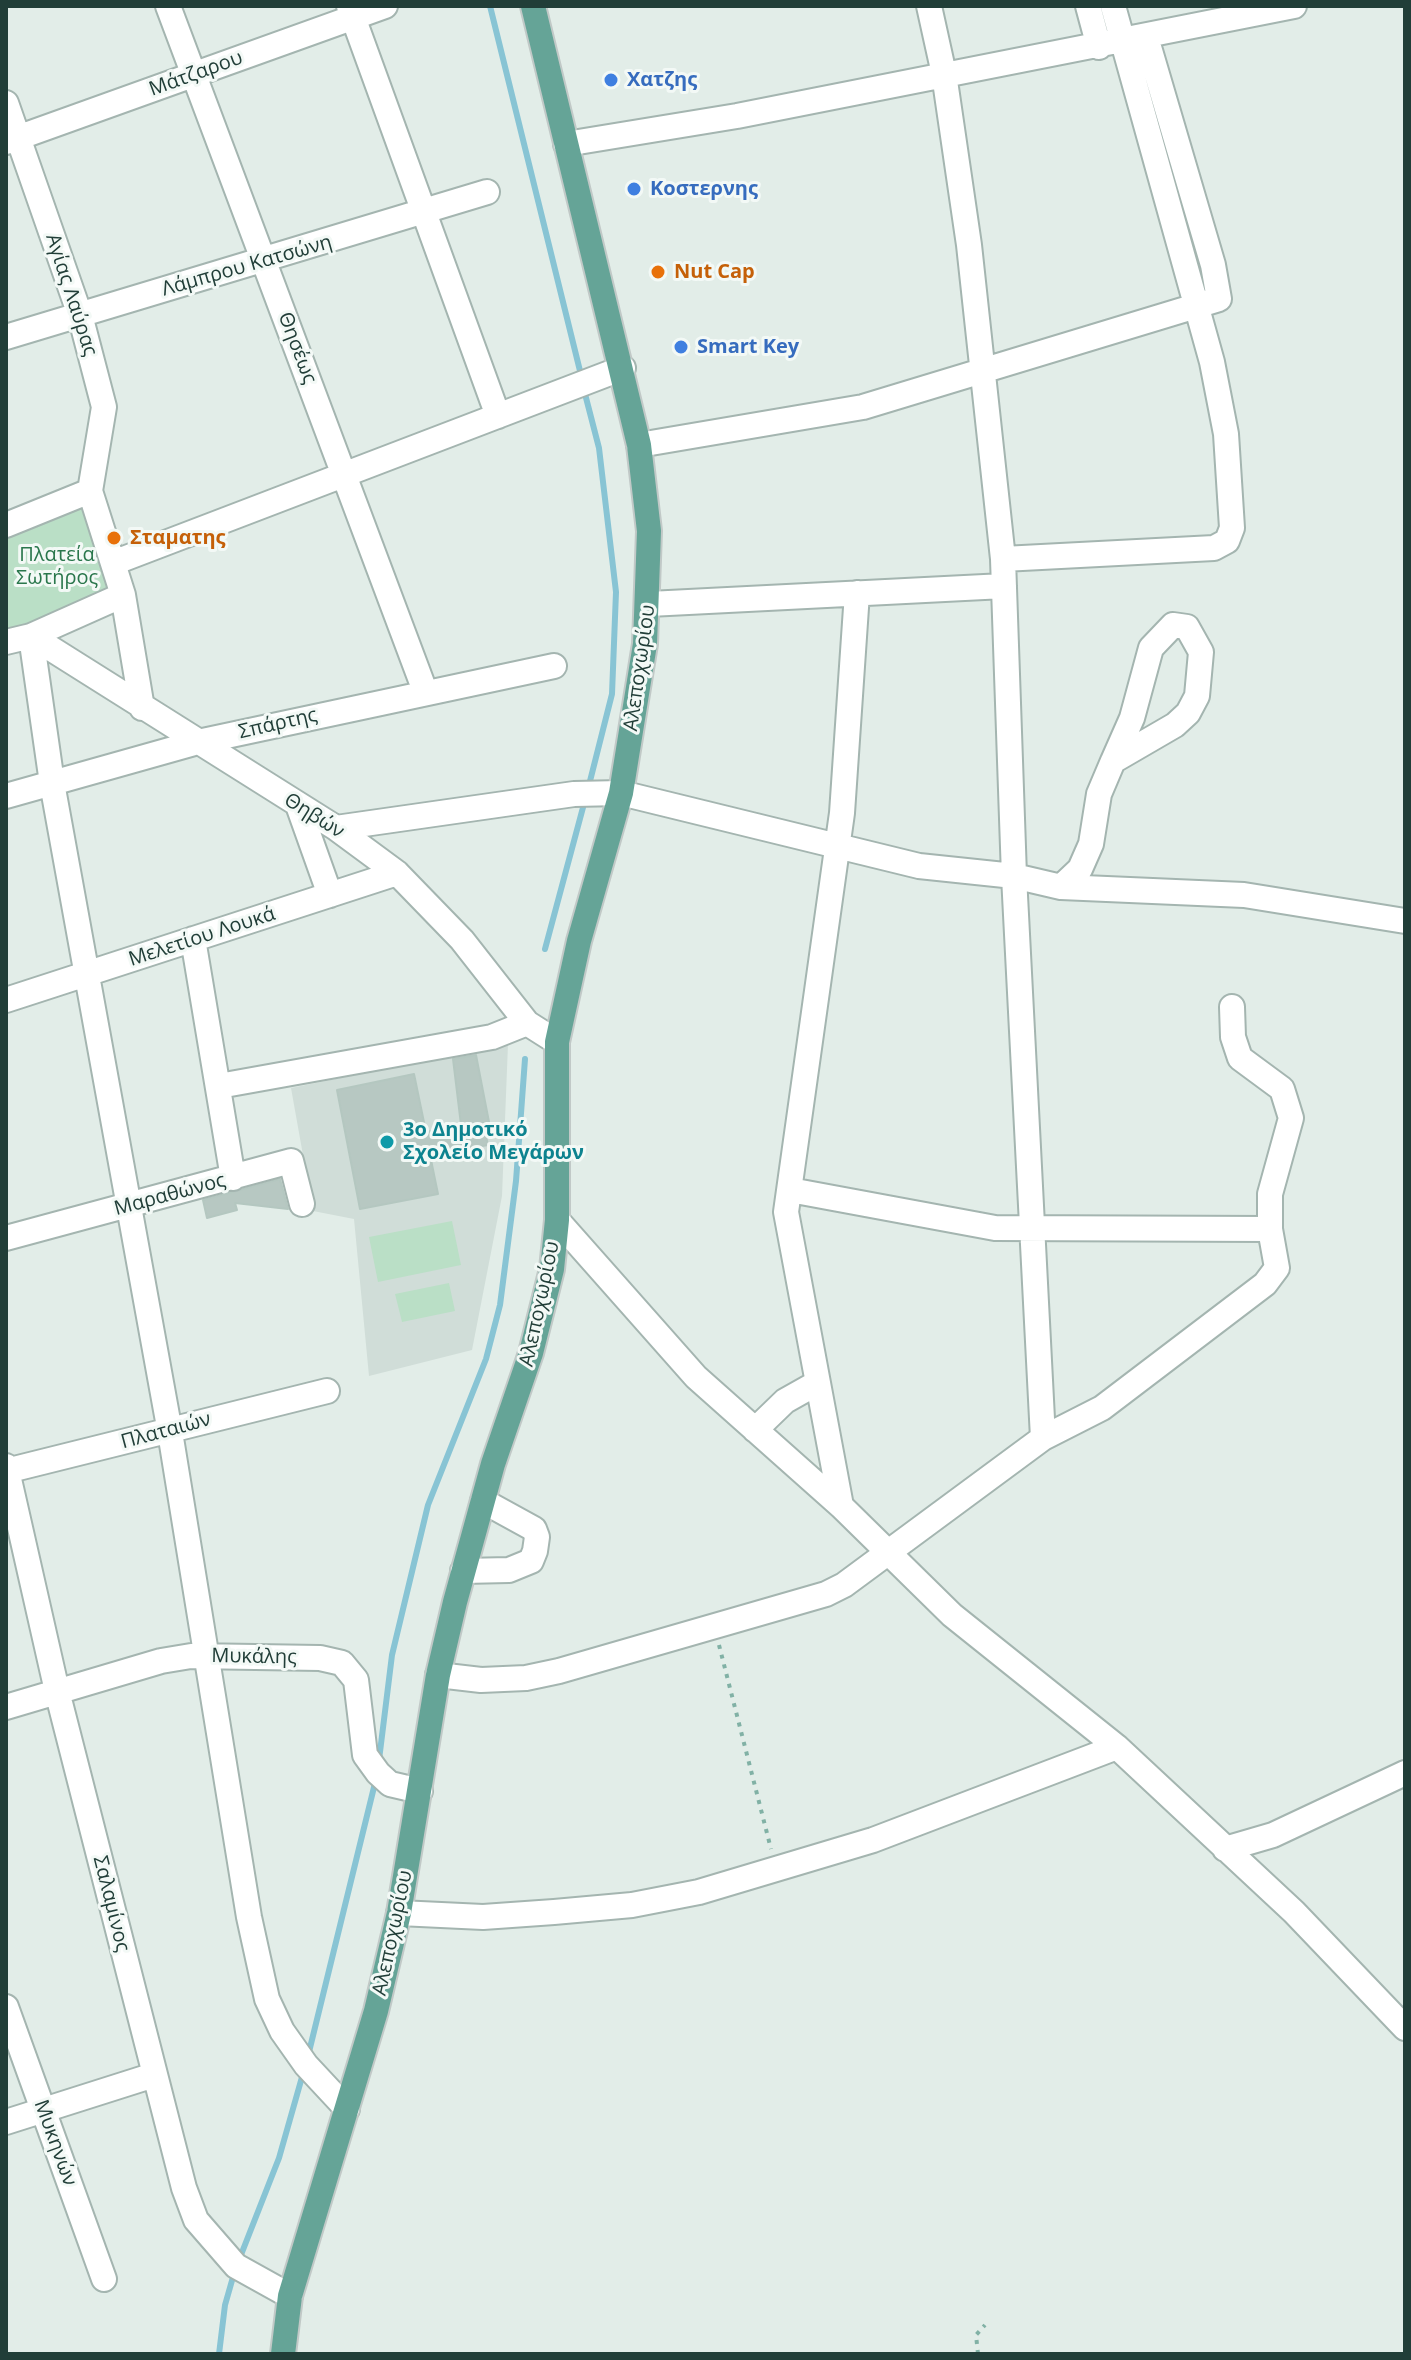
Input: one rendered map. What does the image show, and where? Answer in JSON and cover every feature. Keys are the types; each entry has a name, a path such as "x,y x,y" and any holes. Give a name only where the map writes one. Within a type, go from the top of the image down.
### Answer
{"main road":[{"name":"Αλεποχωρίου","path":"283,2354 290,2296 376,2011 399,1913 438,1675 463,1571 531,1353 552,1269 557,1220 557,1042 615,793 649,604 649,531 639,445 612,372 566,144 533,6"}],"street":[{"name":"Θησέως","path":"168,6 425,691"},
{"name":"Μάτζαρου","path":"12,140 195,74 351,12 385,6"},
{"path":"929,6 944,74 969,245 1003,559 1014,876 1043,1438"},
{"path":"1088,6 1123,42"},
{"path":"1003,559 1214,548 1227,541 1232,528 1226,434 1196,305 1113,6"},
{"path":"566,144 737,116 1294,6"},
{"path":"351,12 498,416"},
{"name":"Αγίας Λαύρας","path":"6,103 12,140 80,315 104,407 90,491"},
{"name":"Λάμπρου Κατσώνη","path":"6,337 423,214 487,192"},
{"path":"639,445 863,407 1196,305"},
{"path":"113,563 612,372"},
{"path":"6,525 90,491 123,595 142,708"},
{"path":"649,604 1004,586"},
{"path":"841,1506 788,1236 790,1190 835,845 842,813 857,593"},
{"path":"6,642 31,636 123,595"},
{"path":"1061,887 1080,869 1091,844 1099,794 1113,761 1132,718 1151,648 1173,625 1187,627 1198,641 1202,661 1197,696 1188,713 1159,736 1113,761"},
{"path":"31,636 52,783 170,1432 232,1822 267,1999 282,2031 306,2065 347,2109"},
{"name":"Θηβών","path":"31,636 299,808 336,828 397,873 462,940 527,1023 557,1042"},
{"name":"Σπάρτης","path":"6,796 198,742 425,691 554,666"},
{"path":"336,828 574,794 615,793 919,866 1014,876 1061,887 1244,895 1405,921"},
{"path":"299,808 330,895"},
{"name":"Μελετίου Λουκά","path":"6,1000 397,873"},
{"path":"193,939 233,1178"},
{"path":"438,1675 481,1680 526,1678 826,1594 889,1552 1043,1438 1102,1408 1273,1276 1277,1268 1270,1229 1272,1176 1291,1118 1288,1102 1272,1079 1247,1066 1240,1058 1233,1037 1232,1007"},
{"path":"219,1086 492,1037 527,1023"},
{"name":"Μαραθώνος","path":"6,1238 291,1161 302,1204"},
{"path":"790,1190 963,1224 1034,1228 1270,1229"},
{"path":"557,1220 696,1377 841,1506 952,1615 1117,1747 1294,1912 1405,2028"},
{"path":"755,1430 785,1401 817,1383"},
{"name":"Πλαταιών","path":"6,1469 170,1432 327,1391"},
{"name":"Σαλαμίνος","path":"6,1469 57,1691 184,2188 196,2220 236,2266 290,2296"},
{"path":"463,1571 509,1570 531,1561 535,1551 537,1537 534,1529 483,1501"},
{"name":"Μυκάλης","path":"6,1707 161,1661 208,1656 320,1658 342,1663 356,1680 365,1755 390,1784 420,1791"},
{"path":"399,1913 483,1917 632,1905 699,1892 777,1872 960,1809 1117,1747"},
{"path":"1225,1849 1273,1835 1405,1773"},
{"name":"Μυκηνών","path":"6,2007 104,2279"},
{"path":"6,2122 154,2075"}],"path":[{"path":"714,1627 777,1872"},
{"path":"978,2354 976,2335 985,2325"}],"shaded area":[{"path":"508,1044 502,1196 472,1350 369,1376 354,1219 313,1211 291,1088"}],"green space":[{"name":"Πλατεία Σωτήρος","path":"88,500 119,593 6,640 6,533"},
{"path":"452,1221 461,1265 378,1282 369,1237"},
{"path":"449,1283 455,1311 402,1322 395,1294"}],"building":[{"name":"3ο Δημοτικό Σχολείο Μεγάρων","path":"476,1055 489,1122 483,1123 488,1145 430,1155 438,1194 360,1209 337,1090 414,1074 426,1132 461,1125 453,1059"},
{"path":"280,1179 288,1209 235,1203 237,1210 207,1218 203,1200"}],"waterway":[{"path":"490,6 582,379"},
{"path":"584,390 599,448 616,592 612,694 588,789"},
{"path":"545,949 585,800"},
{"path":"379,1760 392,1655 428,1505 486,1359 500,1305 516,1181 525,1059"},
{"path":"308,2056 376,1779"},
{"path":"239,2260 279,2158 304,2070"},
{"path":"219,2354 225,2305 235,2270"}],"place":[{"name":"Χατζης","path":"611,80"},
{"name":"Κοστερνης","path":"634,189"},
{"name":"Nut Cap","path":"658,272"},
{"name":"Smart Key","path":"681,347"},
{"name":"Σταματης","path":"114,538"},
{"name":"3ο Δημοτικό Σχολείο Μεγάρων","path":"387,1142"}]}
